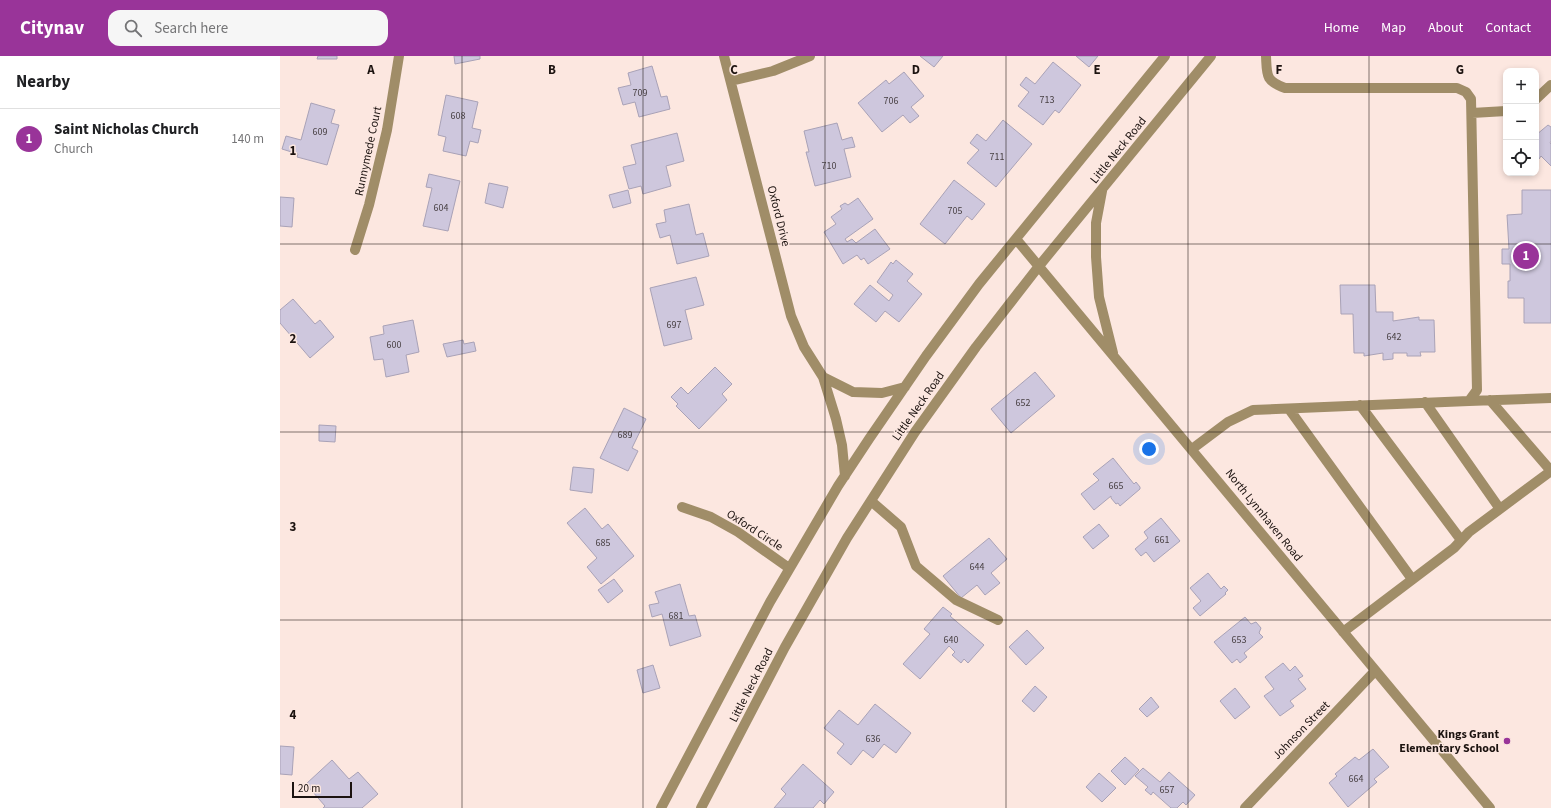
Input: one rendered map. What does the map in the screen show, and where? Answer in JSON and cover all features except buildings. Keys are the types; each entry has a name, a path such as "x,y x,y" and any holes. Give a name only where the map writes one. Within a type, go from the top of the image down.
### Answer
{"street":[{"name":"Runnymede Court","path":"355,250 369,205 387,130 399,56"},
{"name":"Oxford Drive","path":"724,56 791,316 804,347 823,377 836,419 842,445 845,476"},
{"path":"731,81 773,71 810,56"},
{"name":"Little Neck Road","path":"662,808 770,602 845,476 926,356 980,284 1166,56"},
{"name":"Little Neck Road","path":"701,808 785,647 847,538 915,432 972,353 1039,266 1211,56"},
{"path":"1266,56 1266,70 1269,78 1276,85 1285,88 1457,88 1466,92 1471,99 1477,390 1470,401"},
{"path":"1539,96 1551,85"},
{"path":"1472,113 1503,111"},
{"path":"1103,189 1096,223 1096,257 1099,297 1113,355"},
{"name":"North Lynnhaven Road","path":"1016,239 1490,808"},
{"path":"823,377 853,392 882,393 905,387"},
{"path":"1192,449 1228,422 1253,410 1551,398"},
{"path":"1343,632 1454,548 1469,532 1500,508 1551,471 1490,400"},
{"path":"1425,402 1500,508"},
{"path":"1360,406 1461,540"},
{"path":"1289,409 1412,579"},
{"path":"871,501 901,527 916,566 956,600 998,620"},
{"name":"Oxford Circle","path":"682,507 711,517 738,532 789,568"},
{"name":"Johnson Street","path":"1245,808 1375,671"}],"place":[{"name":"Saint Nicholas Church","path":"1526,256"},
{"name":"Kings Grant Elementary School","path":"1507,741"}]}
